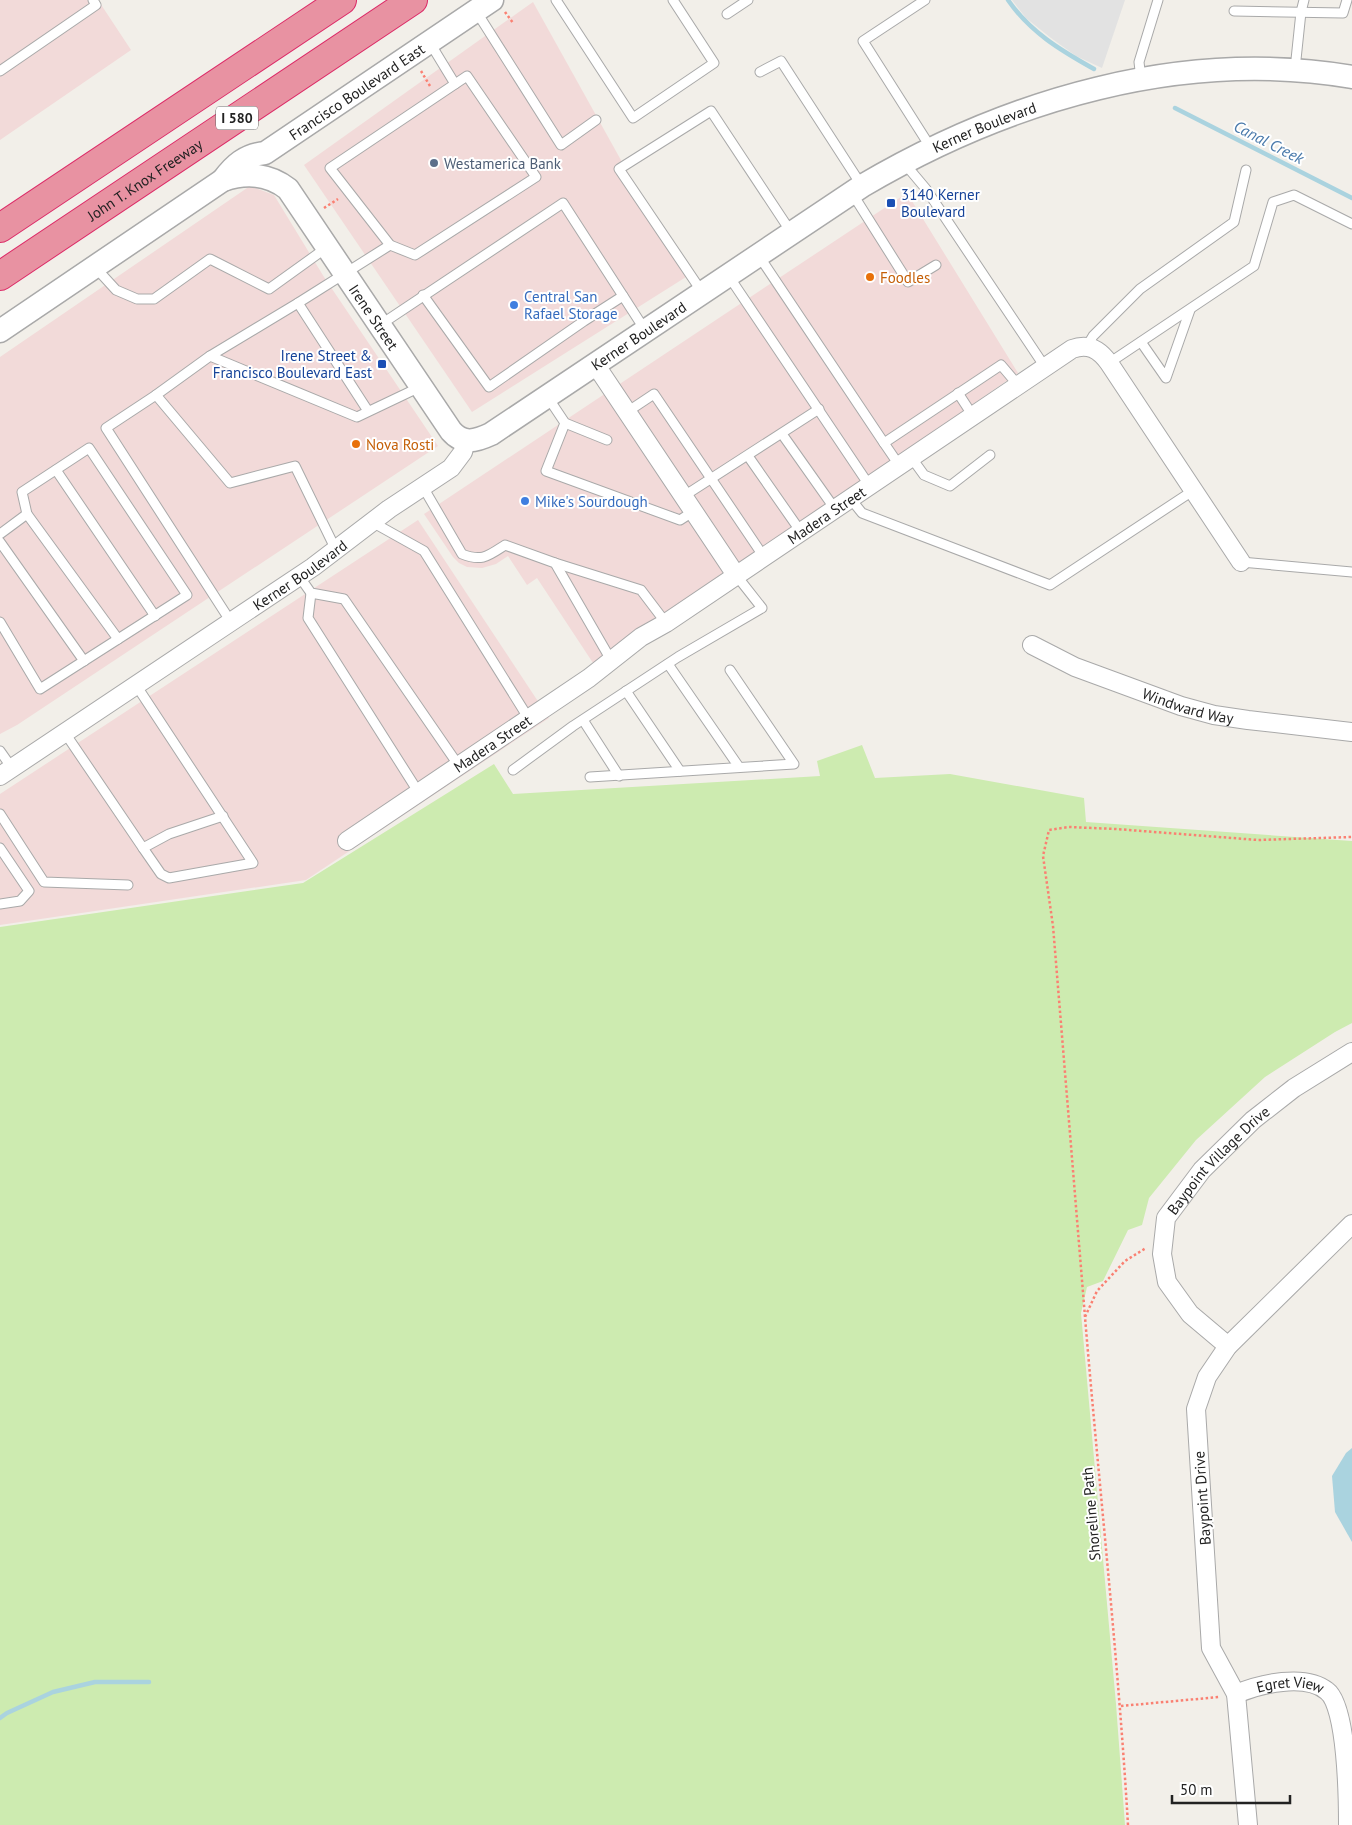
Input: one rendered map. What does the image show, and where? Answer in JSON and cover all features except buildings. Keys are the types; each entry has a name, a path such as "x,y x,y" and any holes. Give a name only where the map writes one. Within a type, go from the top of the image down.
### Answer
{"highway":[{"name":"I 580","path":"0,228 342,0"},
{"name":"John T. Knox Freeway","path":"0,276 413,0"}],"street":[{"name":"Francisco Boulevard East","path":"0,331 223,180 248,156 265,153 429,42 491,7"},
{"name":"Kerner Boulevard","path":"6,772 299,576 372,522 451,468 463,452 466,441 491,434 857,189 931,148 971,130 1036,106 1102,88 1141,80 1228,70 1295,70 1352,76"},
{"name":"Irene Street","path":"265,153 284,172 289,181 288,188 451,431 466,441"},
{"name":"Francisco Boulevard East","path":"223,180 239,176 259,176 272,179 288,188"},
{"name":"Madera Street","path":"347,841 589,678 641,637 764,557 1072,349 1087,346"},
{"path":"1087,346 1100,352 1109,363 1241,562"},
{"path":"595,364 736,575"},
{"name":"Windward Way","path":"1032,645 1075,667 1181,706 1214,715 1352,732"},
{"name":"Baypoint Village Drive","path":"1228,1346 1190,1314 1167,1282 1162,1254 1166,1218 1202,1170 1240,1132 1294,1088 1352,1052"},
{"name":"Baypoint Drive","path":"1248,1825 1236,1694 1211,1648 1196,1409 1207,1377 1228,1346 1352,1224"},
{"name":"Egret View","path":"1236,1694 1254,1686 1286,1682 1311,1682 1329,1692 1340,1716 1348,1782 1348,1825"}],"lane":[{"path":"0,71 96,5 93,0"},
{"path":"556,0 633,118 714,63 672,0"},
{"path":"727,14 748,0"},
{"path":"925,0 863,41 931,148"},
{"path":"1141,80 1139,62 1158,0"},
{"path":"1295,70 1304,0"},
{"path":"1234,11 1343,14 1347,0"},
{"path":"491,7 561,145 596,120"},
{"path":"429,42 455,84"},
{"path":"760,72 781,61 857,189 908,282 936,264"},
{"path":"467,76 536,177 415,255 390,244 330,168 455,84 467,76"},
{"path":"702,292 619,169 711,111 791,233"},
{"path":"904,162 926,189 1046,367"},
{"path":"1087,346 1093,336 1140,289 1234,222 1246,170"},
{"path":"1109,363 1254,266 1273,202 1294,195 1352,224"},
{"path":"380,326 423,295 563,203 646,330"},
{"path":"231,622 106,428 210,356 346,274 390,244"},
{"path":"94,267 116,290 137,299 154,299 210,259 269,289 328,247"},
{"path":"758,255 884,443 924,475 950,486 990,455"},
{"path":"728,275 869,486"},
{"path":"423,295 489,387 623,296"},
{"path":"298,303 368,411"},
{"path":"1141,342 1166,378 1190,309"},
{"path":"210,356 357,417 421,386"},
{"path":"884,443 1001,365 1018,386"},
{"path":"958,393 973,416"},
{"path":"628,412 654,394 764,557"},
{"path":"156,395 230,484 295,466 336,550"},
{"path":"547,396 565,423 607,440"},
{"path":"684,496 819,409"},
{"path":"565,423 546,471 680,520 694,511"},
{"path":"782,434 835,509"},
{"path":"0,622 40,689 187,595 89,448 22,492 27,514 118,639"},
{"path":"748,456 801,532"},
{"path":"56,470 155,616"},
{"path":"423,487 462,554 473,559 484,558 505,545 641,590 666,622"},
{"path":"850,498 862,513 1050,585 1194,490"},
{"path":"0,534 27,514"},
{"path":"372,522 424,551 529,719"},
{"path":"0,542 84,661"},
{"path":"1241,562 1352,572"},
{"path":"555,563 611,660"},
{"path":"513,770 626,691 762,608 736,575"},
{"path":"299,576 311,593 308,618 419,793"},
{"path":"311,593 344,599 459,766"},
{"path":"668,664 739,768"},
{"path":"590,777 794,764 730,670"},
{"path":"65,733 161,874 169,878 253,863 136,686"},
{"path":"626,691 680,771"},
{"path":"583,720 619,776"},
{"path":"0,751 6,772"},
{"path":"0,814 44,882 128,885"},
{"path":"143,848 169,834 223,816"},
{"path":"0,848 29,891 20,901 0,904"}],"path":[{"path":"491,7 513,23"},
{"path":"418,68 437,96"},
{"path":"323,209 348,191"},
{"path":"1086,1317 1053,926 1043,856 1049,830 1069,827 1116,828 1258,840 1352,837"},
{"name":"Shoreline Path","path":"1128,1825 1120,1706 1086,1317 1097,1291 1125,1261 1164,1236"},
{"path":"1120,1706 1219,1698 1236,1694"}],"shaded area":[{"path":"0,0 98,0 131,50 0,140"},
{"path":"1012,0 1125,0 1102,68 1076,56 1051,38 1026,18"},
{"path":"533,2 686,277 472,412 304,165"},
{"path":"250,186 274,195 324,277 438,446 17,725 0,734 0,357"},
{"path":"907,193 1018,373 595,666 537,578 527,585 508,556 496,564 482,568 467,567 453,557 424,514"},
{"path":"418,520 549,718 306,880 0,925 0,794"}],"green space":[{"path":"862,745 875,778 950,774 1084,798 1086,822 1352,841 1352,1023 1265,1077 1196,1140 1149,1198 1142,1225 1128,1230 1103,1281 1087,1287 1081,1313 1125,1825 0,1825 0,927 303,883 494,764 513,794 820,776 817,761"}],"water":[{"path":"1352,1448 1352,1542 1335,1512 1332,1476 1346,1453"}],"waterway":[{"name":"Canal Creek","path":"1008,0 1036,31 1069,55 1094,69"},
{"name":"Canal Creek","path":"1175,108 1352,198"},
{"path":"0,1718 53,1692 95,1682 149,1682"}],"place":[{"name":"Westamerica Bank","path":"434,163"},
{"name":"3140 Kerner Boulevard","path":"891,203"},
{"name":"Foodles","path":"870,277"},
{"name":"Central San Rafael Storage","path":"514,305"},
{"name":"Irene Street & Francisco Boulevard East","path":"382,364"},
{"name":"Nova Rosti","path":"356,444"},
{"name":"Mike's Sourdough","path":"525,501"}]}
